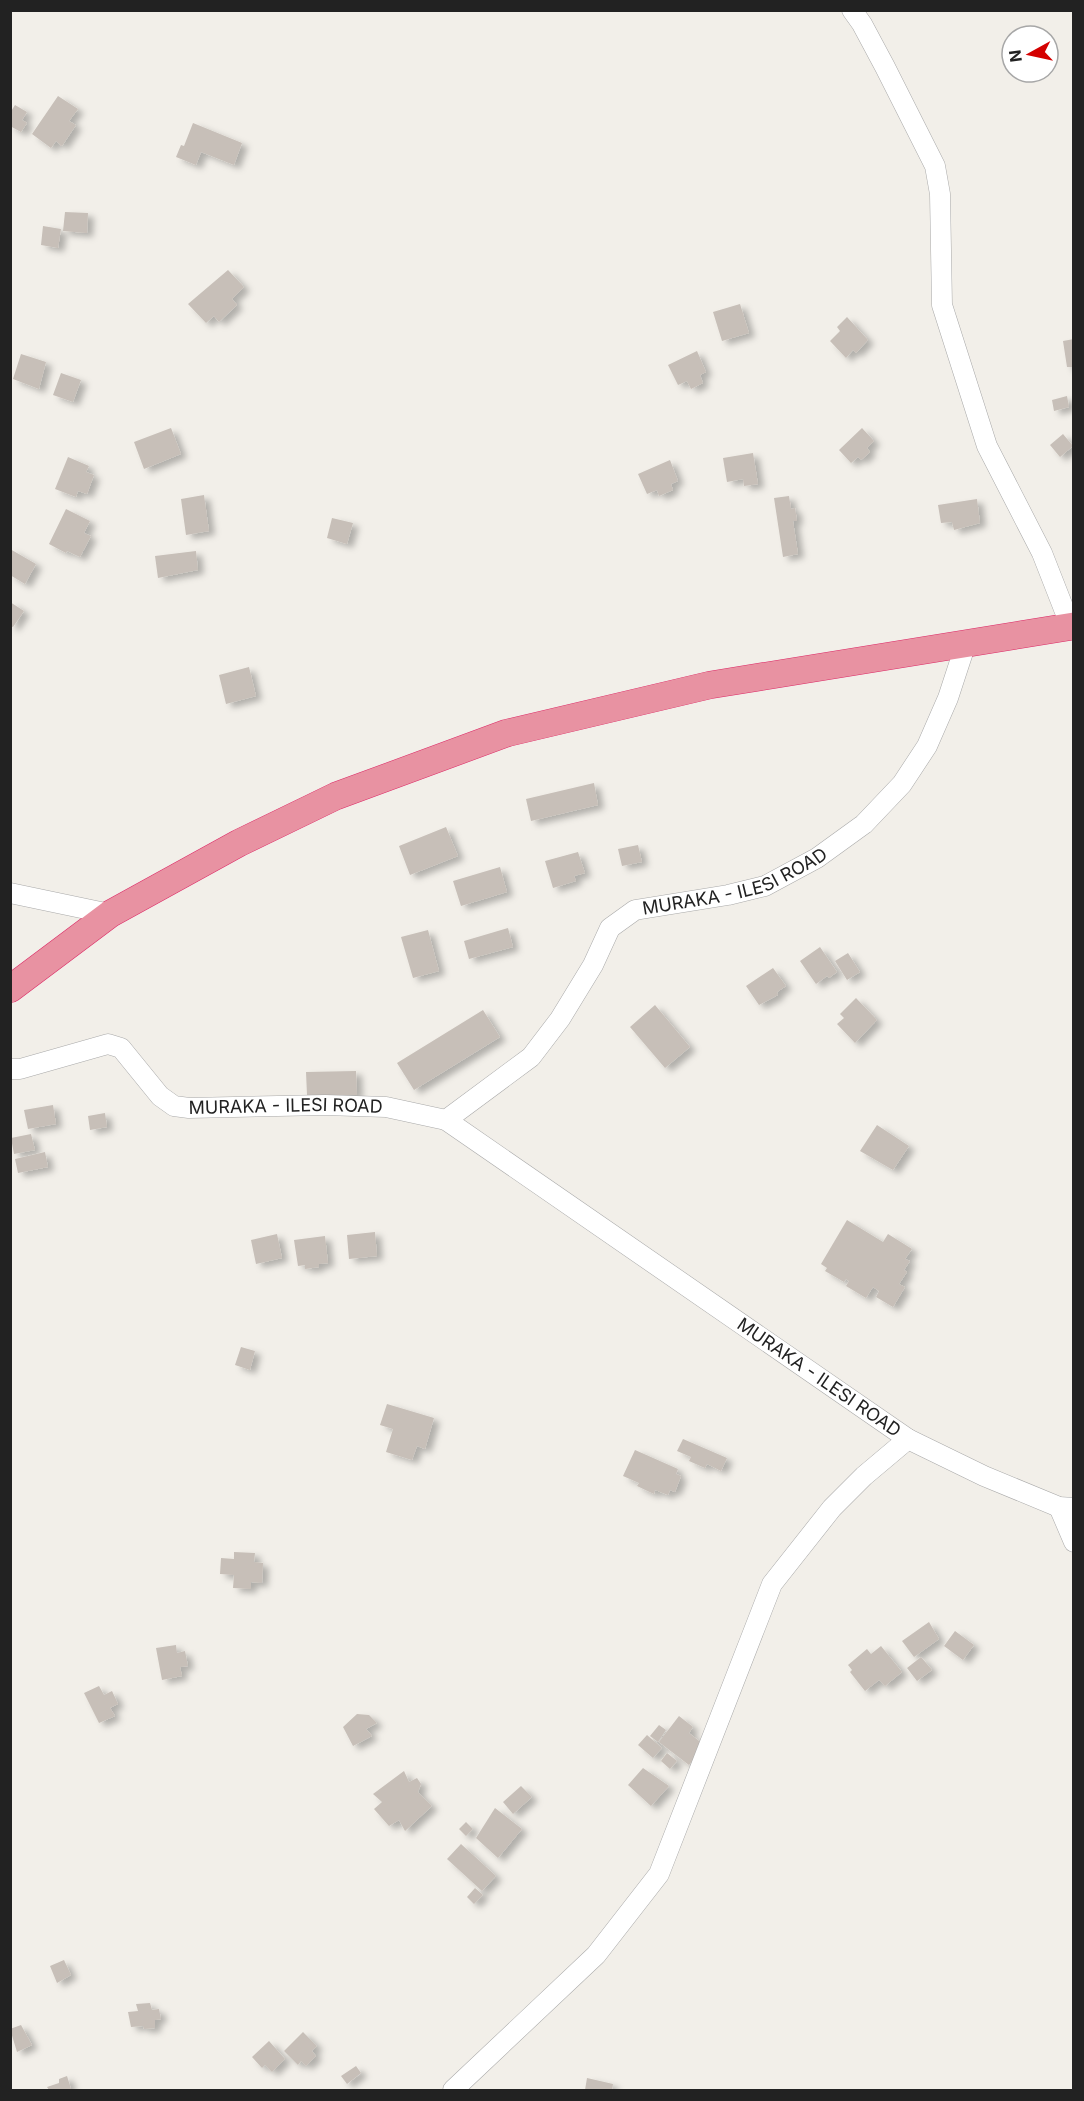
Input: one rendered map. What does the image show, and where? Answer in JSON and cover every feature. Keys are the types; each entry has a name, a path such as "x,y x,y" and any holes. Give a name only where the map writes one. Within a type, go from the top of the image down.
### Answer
{"highway":[{"path":"10,989 110,914 239,843 336,796 507,733 710,686 1072,627"}],"street":[{"path":"852,10 871,41 935,166 939,194 942,305 987,446 1042,553 1072,627"},
{"name":"MURAKA - ILESI ROAD","path":"446,1120 531,1057 566,1010 593,965 610,928 626,916 635,910 728,895 765,886 817,858 864,824 902,784 927,746 948,698 966,643"},
{"path":"10,893 110,914"},
{"name":"MURAKA - ILESI ROAD","path":"10,1069 20,1069 108,1044 121,1048 160,1096 174,1106 189,1108 325,1105 386,1107 446,1120 908,1439 984,1476 1066,1507"},
{"path":"453,2091 596,1955 659,1874 733,1679 772,1584 832,1508 864,1476 908,1439"},
{"path":"1066,1507 1074,1542"}],"building":[{"path":"58,96 78,109 69,121 76,125 62,146 56,141 51,148 32,134"},
{"path":"15,105 27,112 22,120 27,123 21,132 10,126 10,113"},
{"path":"193,123 242,143 234,165 201,152 196,165 176,157 181,145 184,146"},
{"path":"65,212 88,213 87,233 63,231"},
{"path":"43,226 61,229 58,248 41,245"},
{"path":"228,270 244,287 232,299 237,305 219,322 214,316 206,323 188,304"},
{"path":"740,304 749,333 722,341 713,312"},
{"path":"847,317 868,340 856,353 853,350 846,358 830,341 840,331 837,327"},
{"path":"1074,339 1074,367 1067,367 1063,341"},
{"path":"697,351 706,372 700,375 703,383 691,389 687,381 678,385 668,365"},
{"path":"21,354 46,362 39,389 13,379"},
{"path":"61,373 81,380 73,402 53,395"},
{"path":"1067,396 1069,407 1054,411 1052,400"},
{"path":"171,428 181,454 144,469 134,442"},
{"path":"862,428 874,441 867,448 870,452 861,460 858,457 851,463 839,450"},
{"path":"1063,434 1073,446 1060,457 1050,445"},
{"path":"753,453 758,484 744,486 743,479 727,482 723,458"},
{"path":"68,457 89,466 86,472 94,475 87,494 78,491 76,497 55,489"},
{"path":"670,460 678,481 671,484 673,490 659,496 657,490 647,494 638,474"},
{"path":"204,495 209,531 186,535 181,499"},
{"path":"789,496 791,509 795,508 797,521 793,521 798,554 783,557 774,498"},
{"path":"977,499 980,523 954,530 952,522 941,523 938,505"},
{"path":"66,509 90,521 84,533 91,536 80,557 49,544"},
{"path":"332,518 353,523 347,544 327,538"},
{"path":"10,549 36,564 25,584 10,575"},
{"path":"196,551 198,570 158,578 155,556"},
{"path":"10,602 24,611 13,627 10,626"},
{"path":"249,667 256,696 226,704 219,675"},
{"path":"594,783 598,805 531,821 526,799"},
{"path":"446,827 458,856 410,875 399,846"},
{"path":"638,845 642,862 622,866 618,849"},
{"path":"578,852 585,873 574,876 576,881 553,888 545,861"},
{"path":"500,867 507,892 461,906 453,881"},
{"path":"508,928 513,947 469,959 464,941"},
{"path":"428,930 439,971 413,978 401,937"},
{"path":"820,947 837,972 816,984 800,961"},
{"path":"848,953 860,972 847,980 835,961"},
{"path":"773,968 786,986 777,992 778,995 759,1005 746,986"},
{"path":"856,998 877,1020 855,1043 837,1024 844,1018 840,1014"},
{"path":"655,1005 690,1047 665,1068 630,1027"},
{"path":"483,1010 500,1037 414,1090 397,1063"},
{"path":"356,1071 357,1095 307,1095 306,1072"},
{"path":"53,1105 56,1124 28,1129 24,1110"},
{"path":"105,1113 107,1127 90,1130 88,1116"},
{"path":"877,1125 909,1146 893,1170 860,1151"},
{"path":"31,1134 35,1150 14,1154 11,1138"},
{"path":"45,1152 48,1167 18,1173 15,1159"},
{"path":"847,1220 883,1242 888,1234 912,1249 905,1259 910,1261 904,1270 907,1272 899,1284 905,1287 893,1307 876,1297 879,1291 873,1287 866,1298 846,1286 849,1281 846,1279 844,1282 825,1271 827,1268 821,1264"},
{"path":"375,1232 377,1256 349,1259 347,1235"},
{"path":"277,1234 282,1258 256,1264 251,1240"},
{"path":"325,1236 328,1263 305,1269 305,1265 298,1266 294,1240"},
{"path":"241,1347 255,1351 250,1370 235,1365"},
{"path":"387,1404 434,1418 425,1449 417,1446 412,1460 386,1452 393,1429 380,1425"},
{"path":"683,1439 727,1458 721,1471 707,1464 705,1468 689,1461 691,1457 677,1451"},
{"path":"635,1450 678,1469 676,1474 681,1476 675,1492 670,1490 668,1495 655,1490 654,1494 637,1486 639,1483 623,1476"},
{"path":"234,1552 255,1553 254,1562 263,1563 262,1583 251,1582 251,1589 233,1588 234,1575 220,1574 221,1558 234,1559"},
{"path":"929,1622 939,1639 914,1657 902,1641"},
{"path":"955,1631 974,1645 963,1660 944,1646"},
{"path":"176,1645 177,1653 185,1651 188,1666 180,1667 182,1676 162,1680 156,1648"},
{"path":"881,1646 902,1672 885,1686 879,1680 865,1691 850,1672 852,1670 848,1665 867,1649 871,1654"},
{"path":"921,1657 932,1670 917,1681 907,1668"},
{"path":"99,1686 104,1695 112,1691 118,1704 110,1708 115,1716 99,1723 84,1693"},
{"path":"357,1714 369,1715 377,1723 366,1729 372,1736 353,1746 343,1727"},
{"path":"679,1716 693,1727 689,1733 704,1745 689,1765 659,1742"},
{"path":"659,1725 666,1730 658,1742 650,1736"},
{"path":"647,1735 662,1748 653,1758 638,1745"},
{"path":"667,1753 677,1761 670,1769 661,1761"},
{"path":"643,1768 669,1786 651,1806 628,1785"},
{"path":"404,1771 409,1782 417,1778 421,1784 418,1792 432,1806 405,1831 399,1820 389,1826 374,1809 382,1802 373,1794"},
{"path":"521,1786 532,1797 513,1814 503,1802"},
{"path":"495,1808 522,1829 498,1858 476,1838"},
{"path":"466,1822 473,1829 466,1836 459,1829"},
{"path":"461,1844 496,1876 482,1891 447,1859"},
{"path":"475,1888 483,1895 474,1904 467,1897"},
{"path":"64,1960 71,1975 57,1983 50,1966"},
{"path":"150,2003 152,2010 159,2009 161,2019 155,2020 155,2028 131,2027 128,2012 138,2011 136,2004"},
{"path":"21,2025 32,2045 17,2052 10,2029"},
{"path":"303,2032 317,2046 312,2051 316,2056 306,2066 301,2061 298,2065 284,2051"},
{"path":"269,2041 285,2059 272,2072 265,2065 262,2068 252,2057"},
{"path":"356,2066 361,2073 347,2084 341,2076"},
{"path":"67,2076 71,2089 49,2090 47,2087 59,2083 59,2079"},
{"path":"587,2078 613,2084 612,2090 585,2090"}]}
